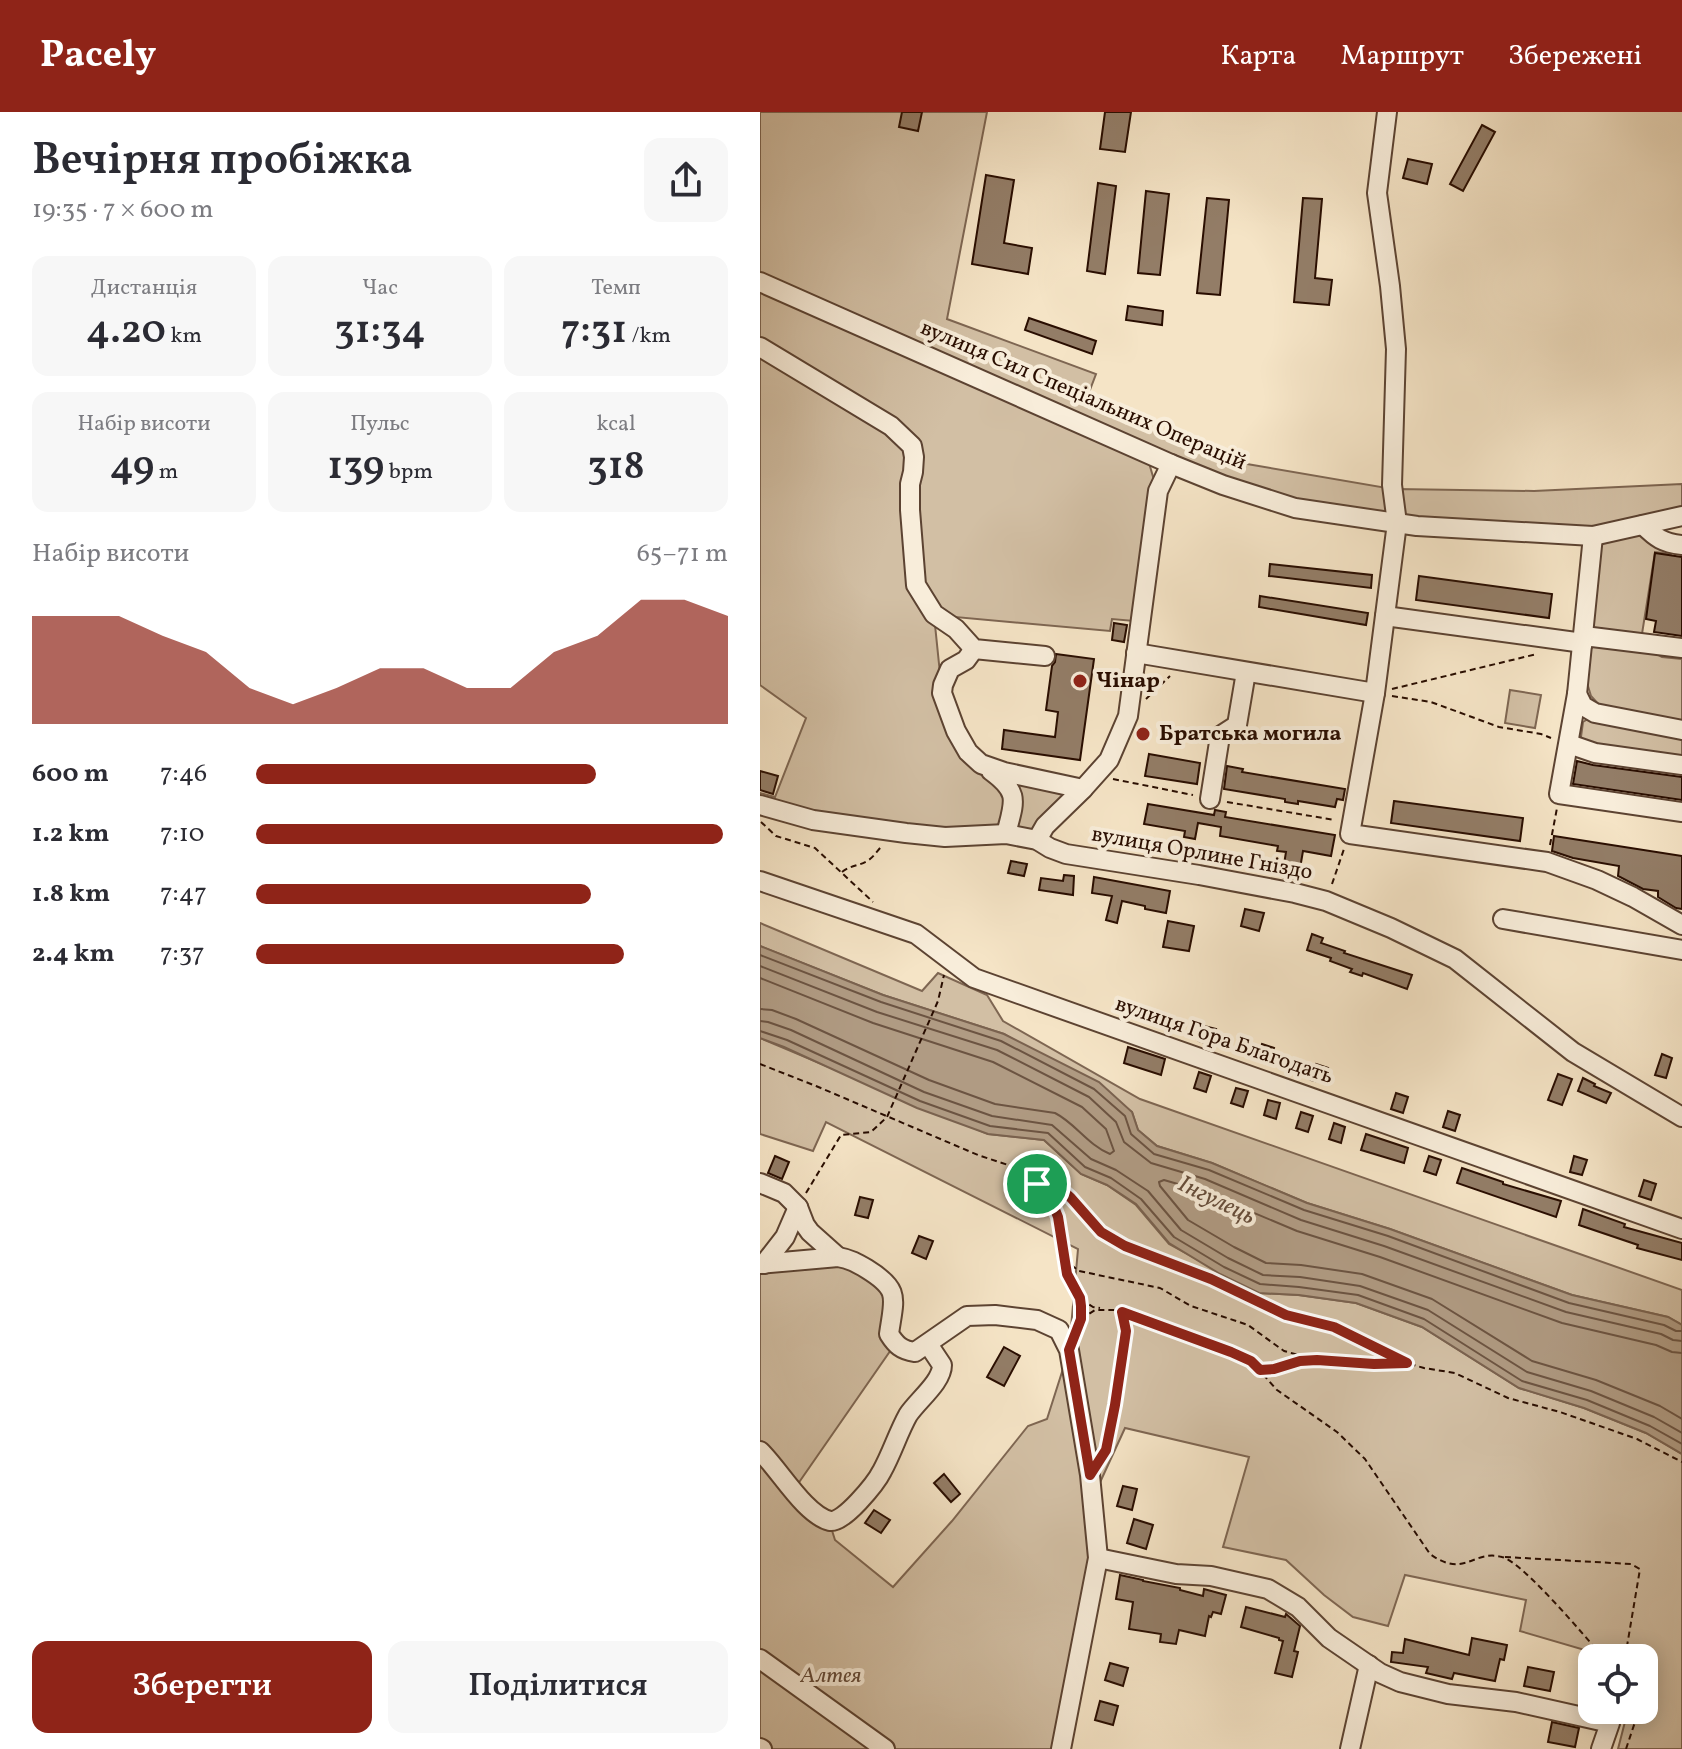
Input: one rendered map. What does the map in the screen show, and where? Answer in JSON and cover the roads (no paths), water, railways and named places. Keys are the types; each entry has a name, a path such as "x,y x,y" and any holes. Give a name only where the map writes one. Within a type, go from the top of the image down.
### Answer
{"street":[{"path":"1387,112 1377,193 1396,349 1392,485 1397,523 1375,693 1350,834 1547,862 1597,880 1682,925"},
{"name":"вулиця Сил Спеціальних Операцій","path":"760,282 1171,464 1223,485 1295,508 1417,526 1593,536 1682,516"},
{"path":"760,347 891,426 912,446 910,510 916,585 934,614 956,629 974,649 1045,656"},
{"path":"1037,840 1045,826 1109,760 1128,716 1158,491 1171,464"},
{"path":"1643,525 1657,539 1682,545"},
{"path":"1593,536 1577,694 1559,794 1682,812"},
{"path":"1385,616 1682,648"},
{"path":"974,649 966,660 950,669 942,693 946,710 968,752 998,776 1013,794 1006,834"},
{"path":"1136,653 1375,693"},
{"path":"1210,799 1220,736 1237,725 1246,672"},
{"path":"1577,694 1583,706 1595,713 1682,730"},
{"path":"1569,744 1595,753 1682,765"},
{"path":"981,764 1022,777 1083,789"},
{"name":"вулиця Орлине Гніздо","path":"760,805 813,820 906,833 945,837 1006,834 1037,840 1066,854 1214,877 1326,901 1455,959 1573,1052 1682,1117"},
{"name":"вулиця Гора Благодать","path":"760,881 916,934 974,978 1682,1229"},
{"path":"1503,919 1682,950"},
{"path":"760,1183 784,1193 798,1207 810,1232 838,1257"},
{"path":"762,1264 785,1237 798,1207"},
{"path":"762,1264 838,1257 850,1259 873,1273 884,1280 892,1291 889,1334 903,1350 915,1352 967,1316 995,1315 1037,1320 1059,1330 1069,1350 1090,1475 1098,1558 1061,1749"},
{"path":"760,1451 807,1506 829,1521 837,1521 878,1478 906,1418 939,1377 942,1365 928,1344"},
{"path":"1098,1558 1176,1574 1211,1576 1268,1589 1298,1607 1329,1638 1400,1682 1448,1694 1516,1702 1610,1723 1601,1749"},
{"path":"760,1659 885,1749"},
{"path":"1350,1749 1369,1665"}],"water":[{"name":"Інгулець","path":"760,946 883,995 1004,1034 1099,1082 1132,1112 1138,1130 1157,1146 1212,1163 1307,1203 1390,1229 1572,1295 1668,1317 1682,1325 1682,1454 1646,1433 1584,1408 1519,1388 1422,1327 1356,1303 1259,1293 1169,1243 1136,1204 1107,1185 1081,1174 1044,1140 988,1134 917,1108 760,1038"}],"place":[{"name":"Чінар","path":"1080,681"},
{"name":"Братська могила","path":"1143,734"}],"park label":[{"name":"Алтея","path":"831,1676"}]}
